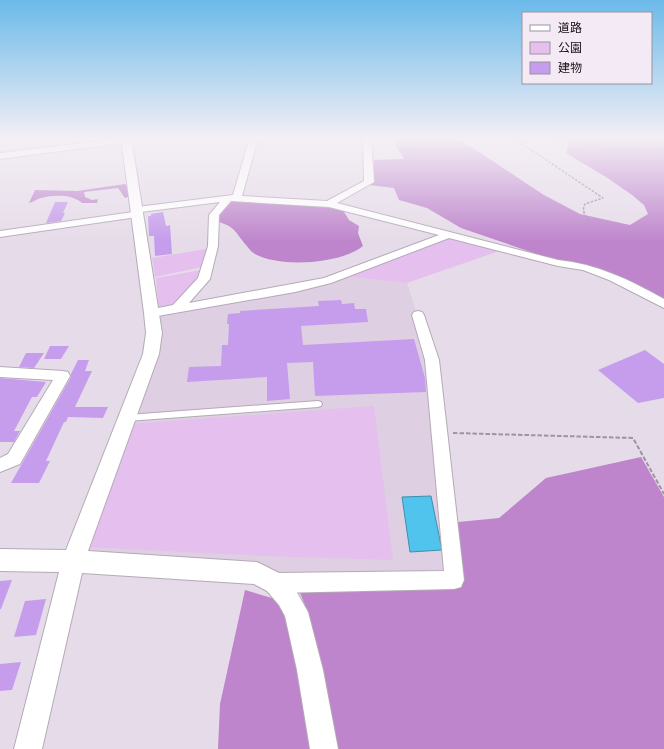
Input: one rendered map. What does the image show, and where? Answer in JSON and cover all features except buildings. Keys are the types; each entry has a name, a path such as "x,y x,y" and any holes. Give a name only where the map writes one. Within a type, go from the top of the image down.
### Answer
{"street":[{"path":"28,749 73,561 151,354 154,333 152,313 131,172"},
{"path":"177,309 204,279 213,246 214,215 232,198 242,172"},
{"path":"329,204 369,182 369,172"},
{"path":"0,234 232,198 329,204 558,263 597,271 664,304"},
{"path":"152,313 327,281 440,239 448,234"},
{"path":"275,583 454,580 438,433 432,360 418,315"},
{"path":"0,372 63,376 14,460 0,465"},
{"path":"0,560 73,561 257,573 275,583 287,597 296,612 310,670 324,749"}],"lane":[{"path":"127,418 318,404"}],"path":[{"path":"565,172 604,198 585,204 583,208 590,223"},
{"path":"438,433 633,438 664,494"}],"shaded area":[{"path":"374,172 509,172 544,195 580,214 630,225 648,214 644,205 598,172 664,172 664,303 630,286 461,228 427,208 399,200 394,188 369,185"},
{"path":"125,184 128,187 130,196 125,198 118,188 84,192 85,197 92,200 98,199 97,203 82,203 73,198 51,196 29,203 35,190 77,191"},
{"path":"228,198 341,207 349,220 359,226 358,233 363,246 340,257 310,262 279,261 266,258 252,252 236,232 226,224 213,221"},
{"path":"340,276 407,283 432,360 454,580 275,583 73,561 151,350 152,313"},
{"path":"641,457 664,497 664,749 218,749 220,704 245,590 306,608 299,590 447,581 448,523 499,518 546,478"}],"green space":[{"path":"448,234 505,249 407,283 340,276"},
{"path":"212,248 207,266 155,277 152,258"},
{"path":"207,269 177,309 159,312 156,278"},
{"path":"374,406 393,560 265,556 87,547 131,424"}],"water":[{"path":"431,496 442,550 410,552 402,497"}]}
